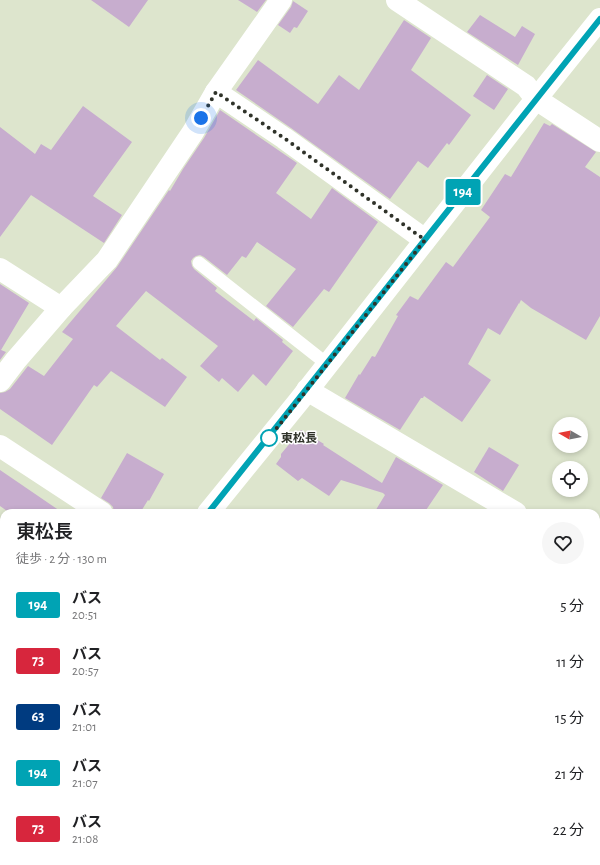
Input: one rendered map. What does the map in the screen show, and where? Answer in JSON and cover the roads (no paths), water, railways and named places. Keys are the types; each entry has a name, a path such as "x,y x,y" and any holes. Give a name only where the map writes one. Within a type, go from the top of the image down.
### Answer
{"street":[{"path":"0,380 61,308 107,260 193,132 216,92 281,0"},
{"path":"397,0 526,86 536,99 600,141"},
{"path":"211,509 600,19"},
{"path":"216,92 284,138 425,240"},
{"path":"0,269 61,308"},
{"path":"307,390 504,509"},
{"path":"0,446 96,509"}],"lane":[{"path":"199,263 327,364"}],"place":[{"name":"東松長","path":"269,438"}]}
